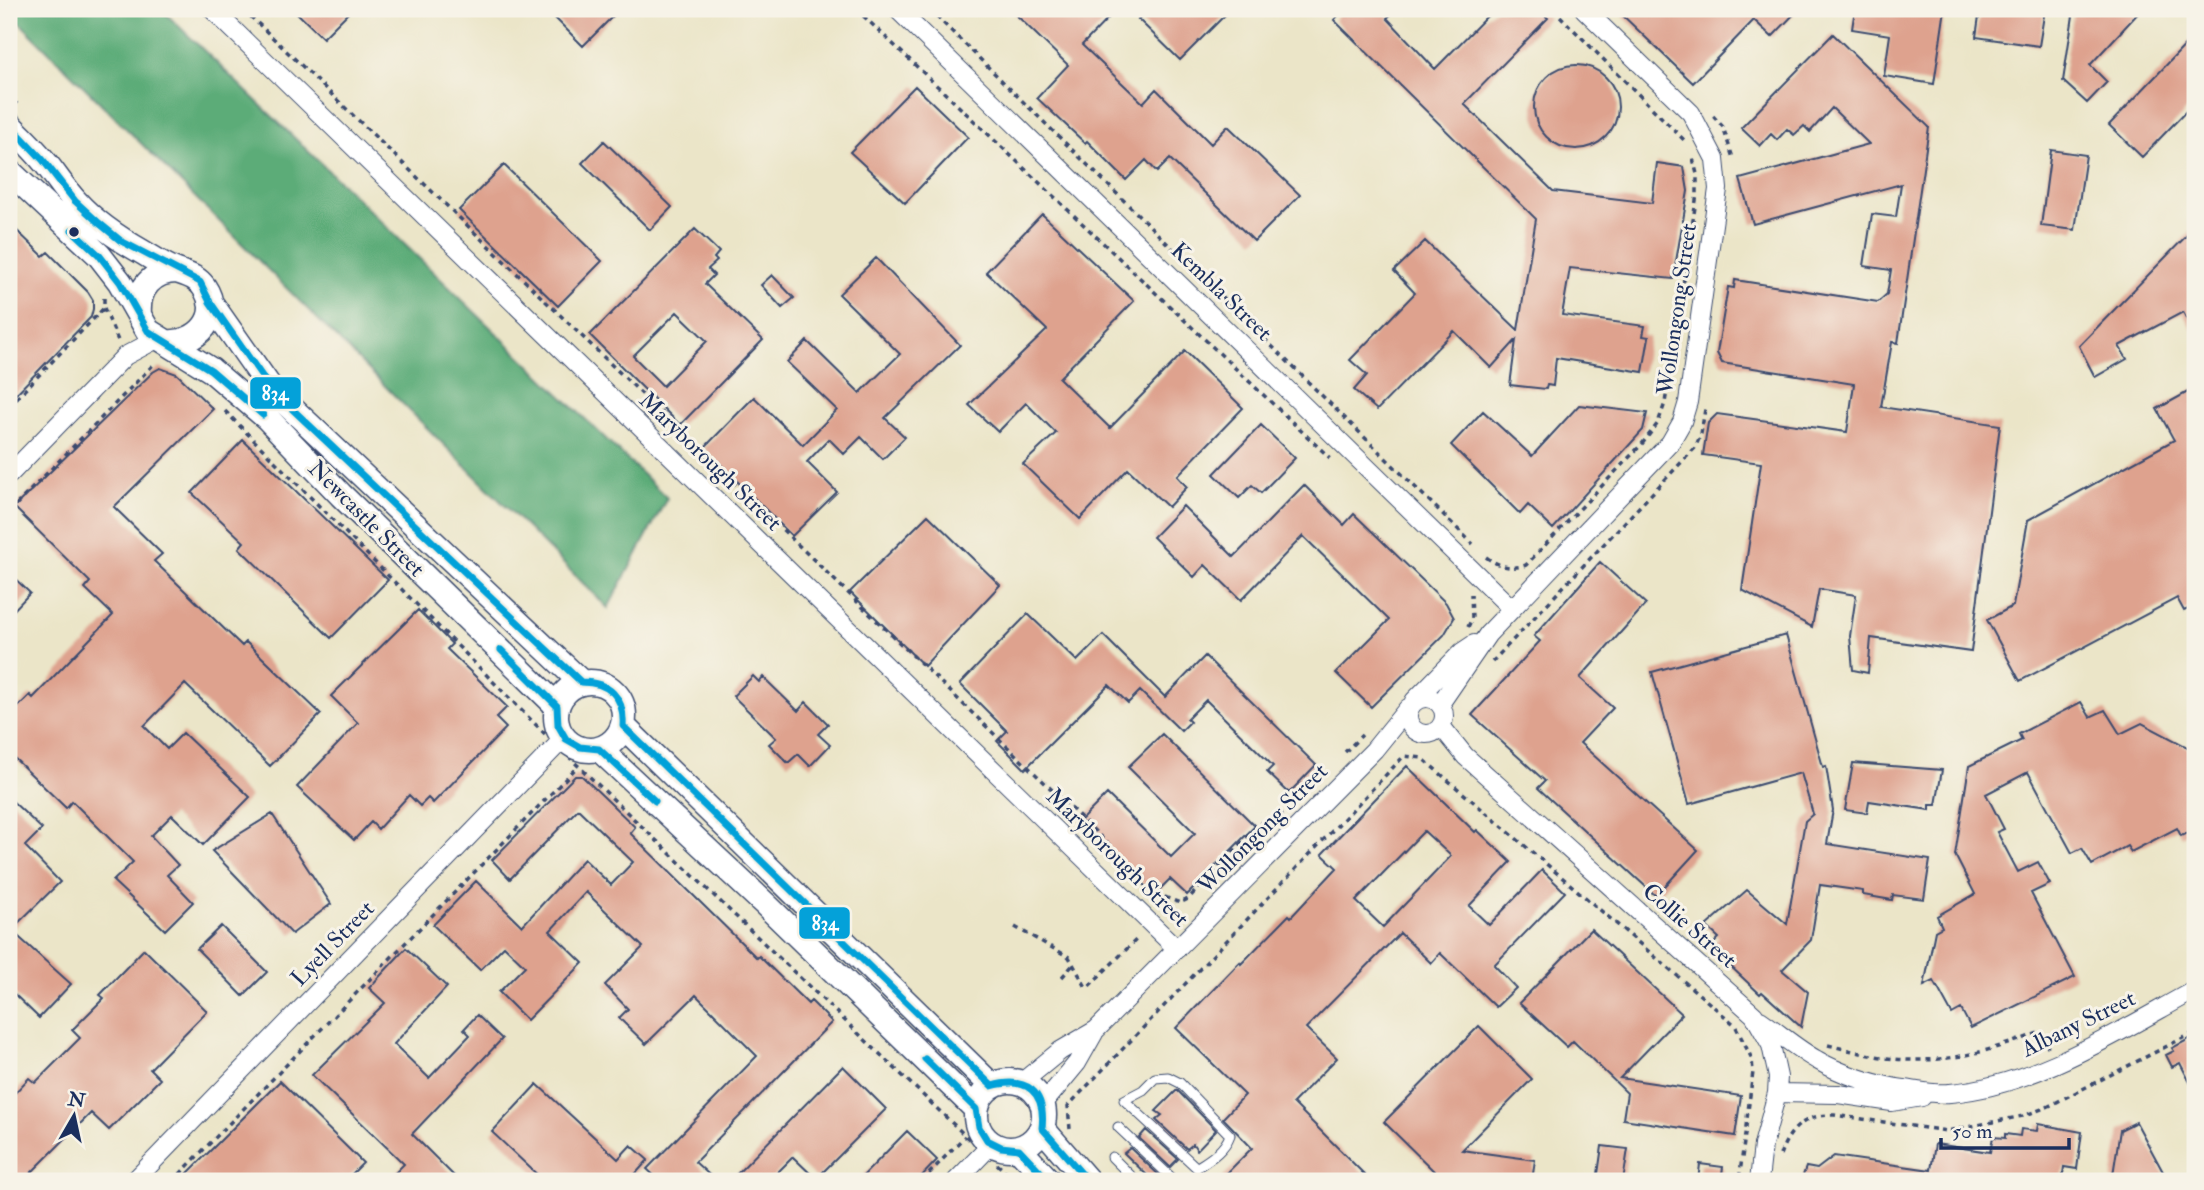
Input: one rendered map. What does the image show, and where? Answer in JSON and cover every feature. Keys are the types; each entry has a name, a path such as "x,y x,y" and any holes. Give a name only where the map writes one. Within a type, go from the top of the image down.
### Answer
{"main road":[{"name":"Newcastle Street","path":"14,115 43,160 75,201 121,241 200,282 208,293 210,302 271,389 581,682"},
{"name":"Newcastle Street","path":"9,171 99,255 120,282 160,348 211,370 267,418 341,495 557,706"},
{"path":"139,316 139,299 148,282 160,274 177,271"},
{"path":"160,348 198,334 208,319 210,302"},
{"path":"581,682 599,682 615,692 624,708 623,726 614,741 599,749 580,749 564,738 556,720 557,706 566,691 581,682"},
{"path":"623,726 992,1086"},
{"path":"599,749 765,904 976,1109"},
{"path":"1011,1081 1034,1090 1045,1116 1042,1128 1029,1144 1019,1149 1005,1150 991,1144 982,1135 976,1123 976,1109 981,1096 992,1086 1011,1081"},
{"path":"1042,1128 1088,1181"},
{"path":"1019,1149 1049,1181"}],"street":[{"name":"Maryborough Street","path":"212,9 1177,948"},
{"name":"Kembla Street","path":"897,9 1512,608"},
{"name":"Wollongong Street","path":"1042,1104 1077,1063 1096,1030 1374,750 1411,704 1488,634 1670,443 1682,422 1688,402 1718,189 1715,159 1691,113 1584,9"},
{"path":"9,475 125,356 139,316"},
{"path":"125,356 160,348"},
{"name":"Wollongong Street","path":"1440,704 1466,656"},
{"path":"1429,697 1440,704 1444,716 1428,730 1408,722 1411,704 1429,697"},
{"name":"Wollongong Street","path":"1374,750 1428,730"},
{"name":"Collie Street","path":"1428,730 1465,756 1754,1015 1771,1045 1778,1077 1777,1093 1763,1145 1759,1181"},
{"name":"Lyell Street","path":"134,1181 564,738"},
{"name":"Albany Street","path":"1777,1093 1838,1094 1892,1102 1964,1092 2013,1080 2056,1063 2195,990"},
{"name":"Albany Street","path":"1754,1015 1817,1060 1844,1073 1872,1083 1936,1094"},
{"name":"Wollongong Street","path":"1021,1083 1060,1051 1096,1030"},
{"path":"956,1181 991,1144"}],"lane":[{"path":"1168,1077 1180,1083 1230,1135 1225,1145 1211,1159 1198,1167 1124,1100 1143,1090 1155,1078 1168,1077"},
{"path":"1118,1127 1175,1181"},
{"path":"1112,1157 1136,1181"}],"path":[{"path":"243,9 1162,896 1180,903 1188,899 1261,823 1283,815 1292,806"},
{"path":"856,9 1333,461"},
{"path":"929,9 1488,559 1508,567 1526,565 1642,444 1662,415 1696,194 1697,174 1692,153"},
{"path":"1553,9 1685,141"},
{"path":"9,96 14,115"},
{"path":"1708,110 1723,127 1733,153 1734,165"},
{"path":"9,405 104,308"},
{"path":"9,512 160,348"},
{"path":"1467,588 1471,595 1472,618 1468,627 1453,643 1482,672 1695,447 1701,434 1706,407"},
{"path":"1340,757 1369,728"},
{"path":"1072,1139 1068,1106 1404,756 1422,758 1735,1025 1752,1059 1754,1072 1739,1181"},
{"path":"153,1181 159,1177 177,1177 578,766"},
{"path":"1015,927 1069,957 1083,986 1088,987 1139,937"},
{"path":"1062,977 1073,965"},
{"path":"1821,1043 1867,1055 1918,1060 1961,1056 1997,1048 2041,1032 2056,1063"},
{"path":"922,1181 965,1136"}],"green space":[{"path":"9,9 161,9 667,498 608,608 9,12"}],"building":[{"path":"293,9 352,9 323,38"},
{"path":"546,9 620,9 583,46"},
{"path":"1010,9 1117,9 1082,45 1143,103 1156,89 1211,144 1228,126 1300,195 1254,241 1170,159 1157,172 1146,160 1126,180 1087,141 1085,143 1037,98 1068,65"},
{"path":"1149,9 1231,9 1180,60 1138,19"},
{"path":"1344,9 1397,9 1387,18 1435,69 1494,9 1537,9 1548,18 1464,104 1553,191 1652,203 1657,163 1684,167 1688,191 1673,279 1570,268 1562,315 1645,326 1643,336 1649,337 1643,372 1556,358 1553,386 1547,385 1546,389 1510,385 1516,340 1491,368 1454,331 1377,410 1354,390 1367,375 1350,360 1415,293 1394,271 1425,241 1518,330 1536,219 1334,20"},
{"path":"1616,9 1799,9 1772,37 1754,20 1693,83"},
{"path":"1855,9 1945,9 1934,84 1884,76 1890,35 1852,29"},
{"path":"1980,9 2045,9 2039,46 1976,37"},
{"path":"2074,9 2142,9 2090,65 2107,82 2087,103 2063,81"},
{"path":"1833,34 1929,127 1898,343 1892,342 1881,407 2000,425 1971,652 1871,638 1868,673 1853,670 1850,636 1856,595 1819,589 1812,627 1742,590 1761,463 1703,455 1708,423 1717,414 1847,432 1854,384 1722,363 1717,353 1728,287 1734,288 1735,280 1878,302 1887,294 1891,270 1864,266 1872,214 1896,217 1901,184 1753,224 1740,179 1869,144 1832,108 1810,132 1804,126 1794,135 1787,129 1777,140 1771,134 1760,146 1741,128"},
{"path":"2195,35 2195,102 2142,157 2109,125"},
{"path":"1576,65 1599,72 1611,84 1618,107 1611,130 1599,142 1576,149 1553,142 1541,130 1534,107 1541,84 1553,72"},
{"path":"915,86 968,137 905,203 850,152"},
{"path":"604,141 672,207 650,230 582,163"},
{"path":"2051,150 2086,155 2075,230 2041,226"},
{"path":"504,165 602,261 558,306 459,210"},
{"path":"1042,214 1134,301 1059,378 1110,428 1185,351 1243,408 1177,476 1187,487 1168,507 1128,469 1080,519 1023,464 1056,433 1026,403 998,432 969,405 1047,330 986,272"},
{"path":"9,223 43,256 48,252 88,292 93,300 93,309 91,317 9,401"},
{"path":"2195,227 2195,335 2183,312 2119,346 2127,359 2095,377 2079,346"},
{"path":"695,229 719,252 714,258 717,261 708,269 714,275 705,284 763,340 680,425 590,335","holes":["677,312 707,341 663,386 633,356"]},
{"path":"876,258 960,345 885,418 905,437 883,459 861,437 844,454 829,439 807,462 837,492 792,536 704,448 754,397 803,445 837,410 787,362 807,341 860,393 900,354 839,294"},
{"path":"772,275 794,298 782,308 761,285"},
{"path":"160,368 177,374 213,409 114,507 162,554 154,561 242,646 246,642 321,714 270,766 185,684 144,726 167,749 183,733 250,797 203,845 172,815 151,836 178,865 167,875 193,902 165,930 113,881 133,862 72,801 66,808 9,753 9,716 30,695 33,698 113,615 85,588 90,582 14,507"},
{"path":"2195,388 2195,606 2184,611 2177,598 2020,681 1987,620 2013,606 2028,520 2174,440 2157,409"},
{"path":"1579,405 1647,413 1643,430 1553,529 1528,505 1520,514 1451,445 1483,411 1532,456"},
{"path":"1261,425 1295,458 1261,493 1252,485 1239,498 1214,474"},
{"path":"243,440 388,580 331,638 239,548 244,542 192,493"},
{"path":"1304,485 1344,525 1354,514 1446,603 1454,618 1444,635 1371,707 1336,673 1389,620 1303,536 1241,600 1205,565 1194,577 1153,537 1183,506 1234,557"},
{"path":"928,515 1000,585 924,666 850,592"},
{"path":"1600,562 1646,604 1580,678 1613,708 1580,743 1698,850 1656,896 1538,788 1545,781 1472,715 1540,641 1534,636"},
{"path":"9,573 30,593 9,615"},
{"path":"418,610 452,644 447,649 507,707 496,718 506,728 433,803 428,798 420,806 409,795 378,829 371,822 354,840 297,787 358,723 331,696"},
{"path":"1028,614 1077,661 1103,635 1165,697 1205,656 1316,765 1289,793 1267,772 1273,766 1206,700 1187,719 1190,722 1181,731 1140,691 1128,703 1109,685 1025,769 997,741 1007,731 960,684"},
{"path":"1786,635 1823,767 1826,766 1833,810 1827,844 1930,860 1924,899 1893,895 1892,900 1863,895 1863,891 1820,885 1811,940 1782,970 1808,992 1801,1027 1762,992 1760,994 1710,947 1719,938 1706,926 1747,890 1787,924 1805,821 1813,814 1801,773 1689,804 1652,672"},
{"path":"753,676 759,682 763,677 798,711 806,702 828,724 818,734 830,745 810,766 798,754 788,763 769,744 776,738 733,696"},
{"path":"2081,702 2090,717 2105,710 2120,734 2142,723 2195,751 2195,829 2181,836 2177,828 2131,852 2127,846 2092,865 2082,848 2072,853 2028,772 1986,794 2004,829 1997,832 2018,872 2038,862 2050,884 2031,893 2075,977 1971,1028 1961,1009 1952,1014 1934,981 1924,986 1935,931 1942,927 1937,916 1975,894 1955,855 1969,766 2022,740 2019,734"},
{"path":"1162,734 1255,826 1187,895 1170,879 1154,895 1080,821 1107,794 1171,857 1195,833 1128,767"},
{"path":"1853,763 1942,770 1936,805 1930,805 1930,810 1869,801 1867,813 1845,810"},
{"path":"1407,766 1475,832 1477,830 1511,862 1469,906 1489,925 1542,870 1565,892 1494,965 1516,988 1496,1007 1440,953 1431,963 1400,933 1306,1028 1337,1058 1293,1103 1365,1175 1359,1181 1219,1181 1252,1148 1223,1118 1245,1095 1176,1028 1240,962 1241,964 1289,915 1291,917 1337,868 1322,854","holes":["1424,831 1451,856 1383,927 1356,901"]},
{"path":"575,776 582,776 635,827 630,833 757,958 759,956 808,1004 811,1001 832,1022 695,1162 716,1181 660,1181 647,1169 757,1056 696,995 646,1044 619,1018 628,1009 605,985 643,947 586,892 550,931 583,963 527,1020 499,992 525,966 504,946 480,970 433,925 476,881 522,926 584,859 611,885 633,862 578,809 510,879 492,860"},
{"path":"9,798 42,829 25,846 60,882 11,930 71,984 39,1018 9,989"},
{"path":"272,814 331,904 292,934 212,851"},
{"path":"221,926 267,972 243,996 197,949"},
{"path":"1591,929 1682,1014 1620,1078 1741,1096 1735,1136 1623,1119 1627,1093 1573,1041 1567,1047 1519,1003"},
{"path":"406,948 447,987 394,1044 429,1078 470,1035 464,1029 477,1015 502,1039 412,1134 459,1181 387,1181 404,1164 312,1075 385,1003 369,988"},
{"path":"144,949 207,1011 150,1069 160,1079 109,1130 91,1113 23,1181 9,1181 9,1099 29,1078 35,1083 80,1038 72,1030 104,998 100,995"},
{"path":"1479,1026 1532,1079 1462,1150 1535,1160 1532,1181 1444,1181 1384,1122"},
{"path":"2195,1036 2195,1092 2180,1063 2172,1067 2166,1055 2174,1051 2172,1048"},
{"path":"843,1066 886,1109 816,1179 793,1157 769,1181 730,1181"},
{"path":"280,1081 363,1163 345,1181 180,1181"},
{"path":"537,1084 618,1159 631,1145 648,1160 629,1181 544,1181 492,1132"},
{"path":"1177,1090 1216,1130 1197,1150 1193,1144 1187,1149 1156,1120 1162,1115 1156,1111"},
{"path":"2136,1122 2168,1181 2112,1181 2120,1130"},
{"path":"2038,1124 2082,1132 2077,1169 2064,1167 2062,1181 1801,1181 1806,1167 1817,1169 1834,1156 1931,1170 1935,1144 1990,1152 1993,1137 2005,1138 2005,1134 2020,1136 2021,1129 2037,1131"},
{"path":"1146,1130 1178,1159 1170,1167 1139,1138"},
{"path":"907,1131 937,1160 917,1181 858,1181"},
{"path":"1602,1146 1628,1149 1623,1181 1597,1181"},
{"path":"1130,1148 1161,1177 1153,1181 1124,1153"},
{"path":"1700,1164 1723,1167 1721,1181 1698,1181"}],"transit line":[{"name":"834","path":"9,124 43,160 75,201 99,223 121,241 200,282 210,302 271,389 581,682 600,685 613,693 621,707 623,726 992,1086 1015,1083 1032,1090 1041,1105 1042,1128 1088,1181"},
{"name":"834","path":"72,230 99,255 120,282 148,331 211,370 263,415"},
{"name":"834","path":"501,650 557,706 558,725 566,739 580,747 599,749 655,801"},
{"name":"834","path":"925,1059 976,1109 979,1127 987,1140 1001,1147 1019,1149 1049,1181"}]}
